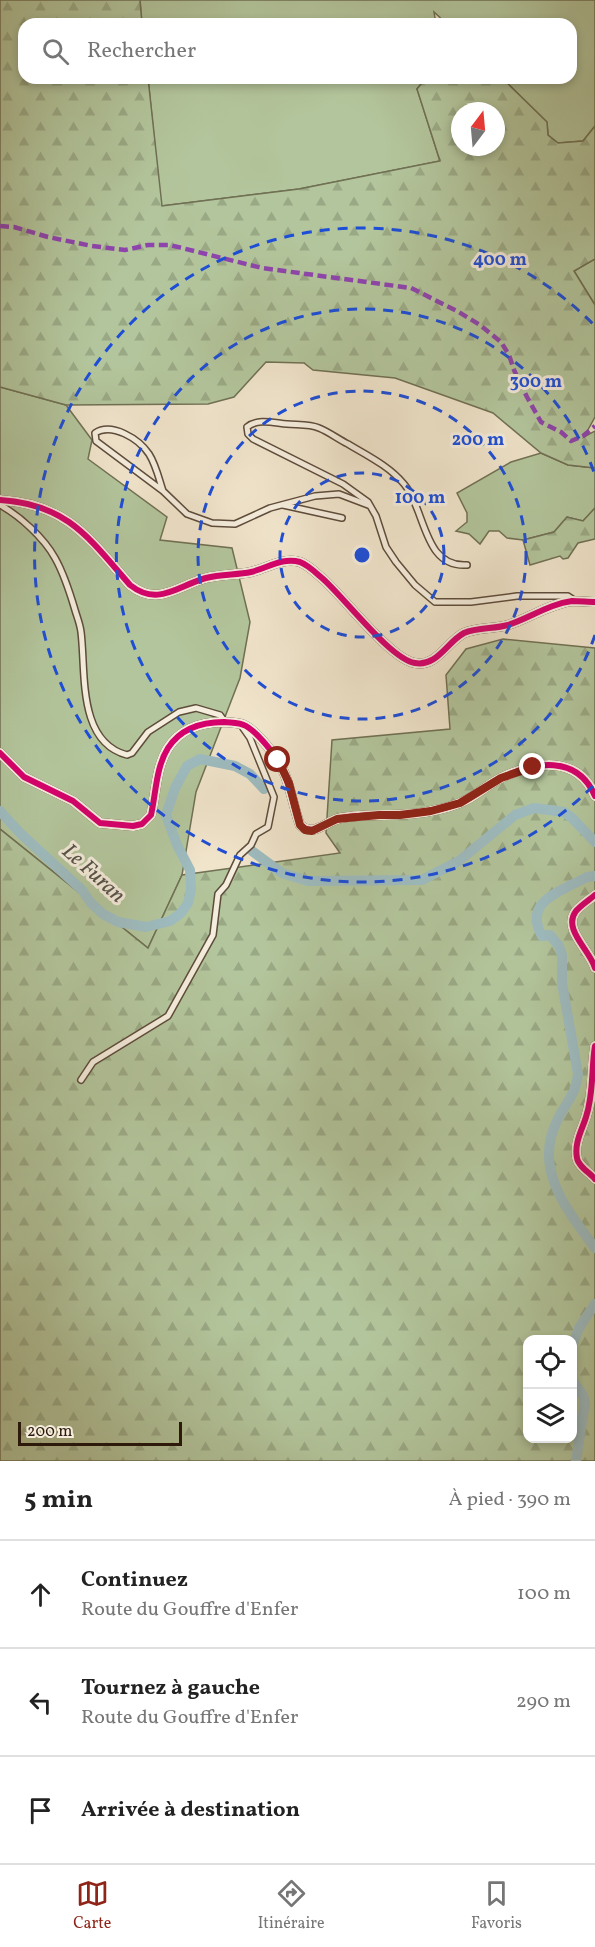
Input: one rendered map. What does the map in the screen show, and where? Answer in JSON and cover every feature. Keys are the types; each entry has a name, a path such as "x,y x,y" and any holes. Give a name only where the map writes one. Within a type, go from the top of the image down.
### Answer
{"street":[{"path":"467,565 449,564 440,556 428,537 416,501 406,486 387,467 319,428 266,422 257,422 247,427 248,434 253,439 357,493 372,507 386,548 396,562 415,585 435,602 471,602 517,596 568,596 575,601"},
{"path":"163,490 150,455 140,444 113,430 101,429 95,433 96,441 163,490 187,514 212,523 235,524 281,505 315,496 339,494 372,507"},
{"path":"0,500 37,505 71,522 84,532 130,585 150,596 163,595 207,578 252,572 278,562 300,562 311,568 341,595 385,645 401,657 415,663 425,663 435,658 452,640 465,633 507,625 561,603 595,602"},
{"path":"0,505 22,519 55,557 81,630 84,679 90,716 102,740 113,749 127,755 132,753 148,732 179,712 196,708 220,715 225,722"},
{"path":"281,505 342,518"},
{"path":"0,753 24,777 73,801 100,823 133,826 142,824 151,815 161,763 168,748 179,734 208,722 237,723 249,727 278,760 289,783 300,825 305,830 312,831 337,819 414,814 448,807 470,798 501,778 545,764 556,765 574,772 582,778 595,796"},
{"path":"81,1080 93,1062 168,1016 213,935 218,894 226,885 240,855 249,847 256,834 268,827 274,798 247,731 237,723"},
{"path":"595,895 576,911 572,918 574,933 592,957 595,968"},
{"path":"595,1046 593,1087 577,1144 579,1163 595,1179"}],"green space":[{"path":"0,0 140,0 142,18 18,18 18,84 149,84 162,206 299,189 440,161 417,89 421,84 508,84 547,122 548,135 558,143 583,141 595,126 595,259 574,271 595,305 595,417 584,437 595,431 595,468 568,465 541,453 493,413 395,378 313,370 304,363 266,362 234,397 208,404 66,405 0,387"},
{"path":"140,0 595,0 595,126 583,141 558,143 548,135 547,122 508,84 577,84 577,18 440,18 434,12 435,18 142,18"},
{"path":"149,84 421,84 417,89 440,161 299,189 161,206"},
{"path":"595,259 595,305 574,271"},
{"path":"0,387 66,405 92,440 88,459 167,517 160,540 232,548 250,622 240,678 196,792 182,875 148,948 0,829"},
{"path":"541,453 568,465 595,468 595,508 583,521 567,517 554,532 523,540 507,538 499,531 489,531 480,544 469,534 456,531 467,522 467,513 457,493 511,462"},
{"path":"595,508 595,539 578,543 568,558 563,559 560,556 530,565 523,540 554,532 567,517 583,521"},
{"path":"503,639 595,648 595,1461 0,1461 0,829 148,948 182,875 340,853 326,833 332,740 450,729 446,675 466,649"}],"waterway":[{"name":"Le Furan","path":"0,811 21,834 82,890 103,914 118,922 146,927 170,921 181,913 188,903 191,890 190,870 177,845 166,815 175,788 187,766 200,759 235,766 250,774 264,789"},
{"name":"Le Furan","path":"252,851 282,873 308,881 422,880 459,861 515,815 534,808 564,812 595,842"},
{"name":"Le Furan","path":"595,876 587,877 557,893 541,906 537,914 537,924 542,936 550,935 559,946 562,955 562,983 578,1074 573,1092 551,1137 549,1154 551,1171 564,1203 595,1248"},
{"name":"Le Furan","path":"576,1335 595,1304"},
{"name":"Le Furan","path":"576,1461 585,1403 577,1387"}],"marked path":[{"path":"0,226 14,227 92,246 125,250 148,245 170,245 262,268 411,288 457,311 480,325 501,342 541,422 561,432 571,441 583,436 595,426"}],"cycle path":[{"path":"0,500 43,508 60,516 89,539 130,585 150,594 168,593 212,577 251,572 287,561 300,562 322,578 393,651 415,663 423,663 436,658 458,637 469,631 508,625 547,608 572,601 595,602"},
{"path":"0,753 24,777 73,801 100,823 133,826 142,824 151,815 161,763 173,741 185,731 216,722 243,725 264,742 282,768 300,825 310,830 341,818 420,813 447,807 467,800 514,772 540,766 554,765 577,773 595,796"},
{"path":"595,895 576,911 572,925 595,968"},
{"path":"595,1046 590,1099 576,1152 580,1164 595,1179"}],"route":[{"path":"278,760 289,783 300,825 305,830 312,831 337,819 353,816 414,814 448,807 470,798 501,778 533,767"}]}
